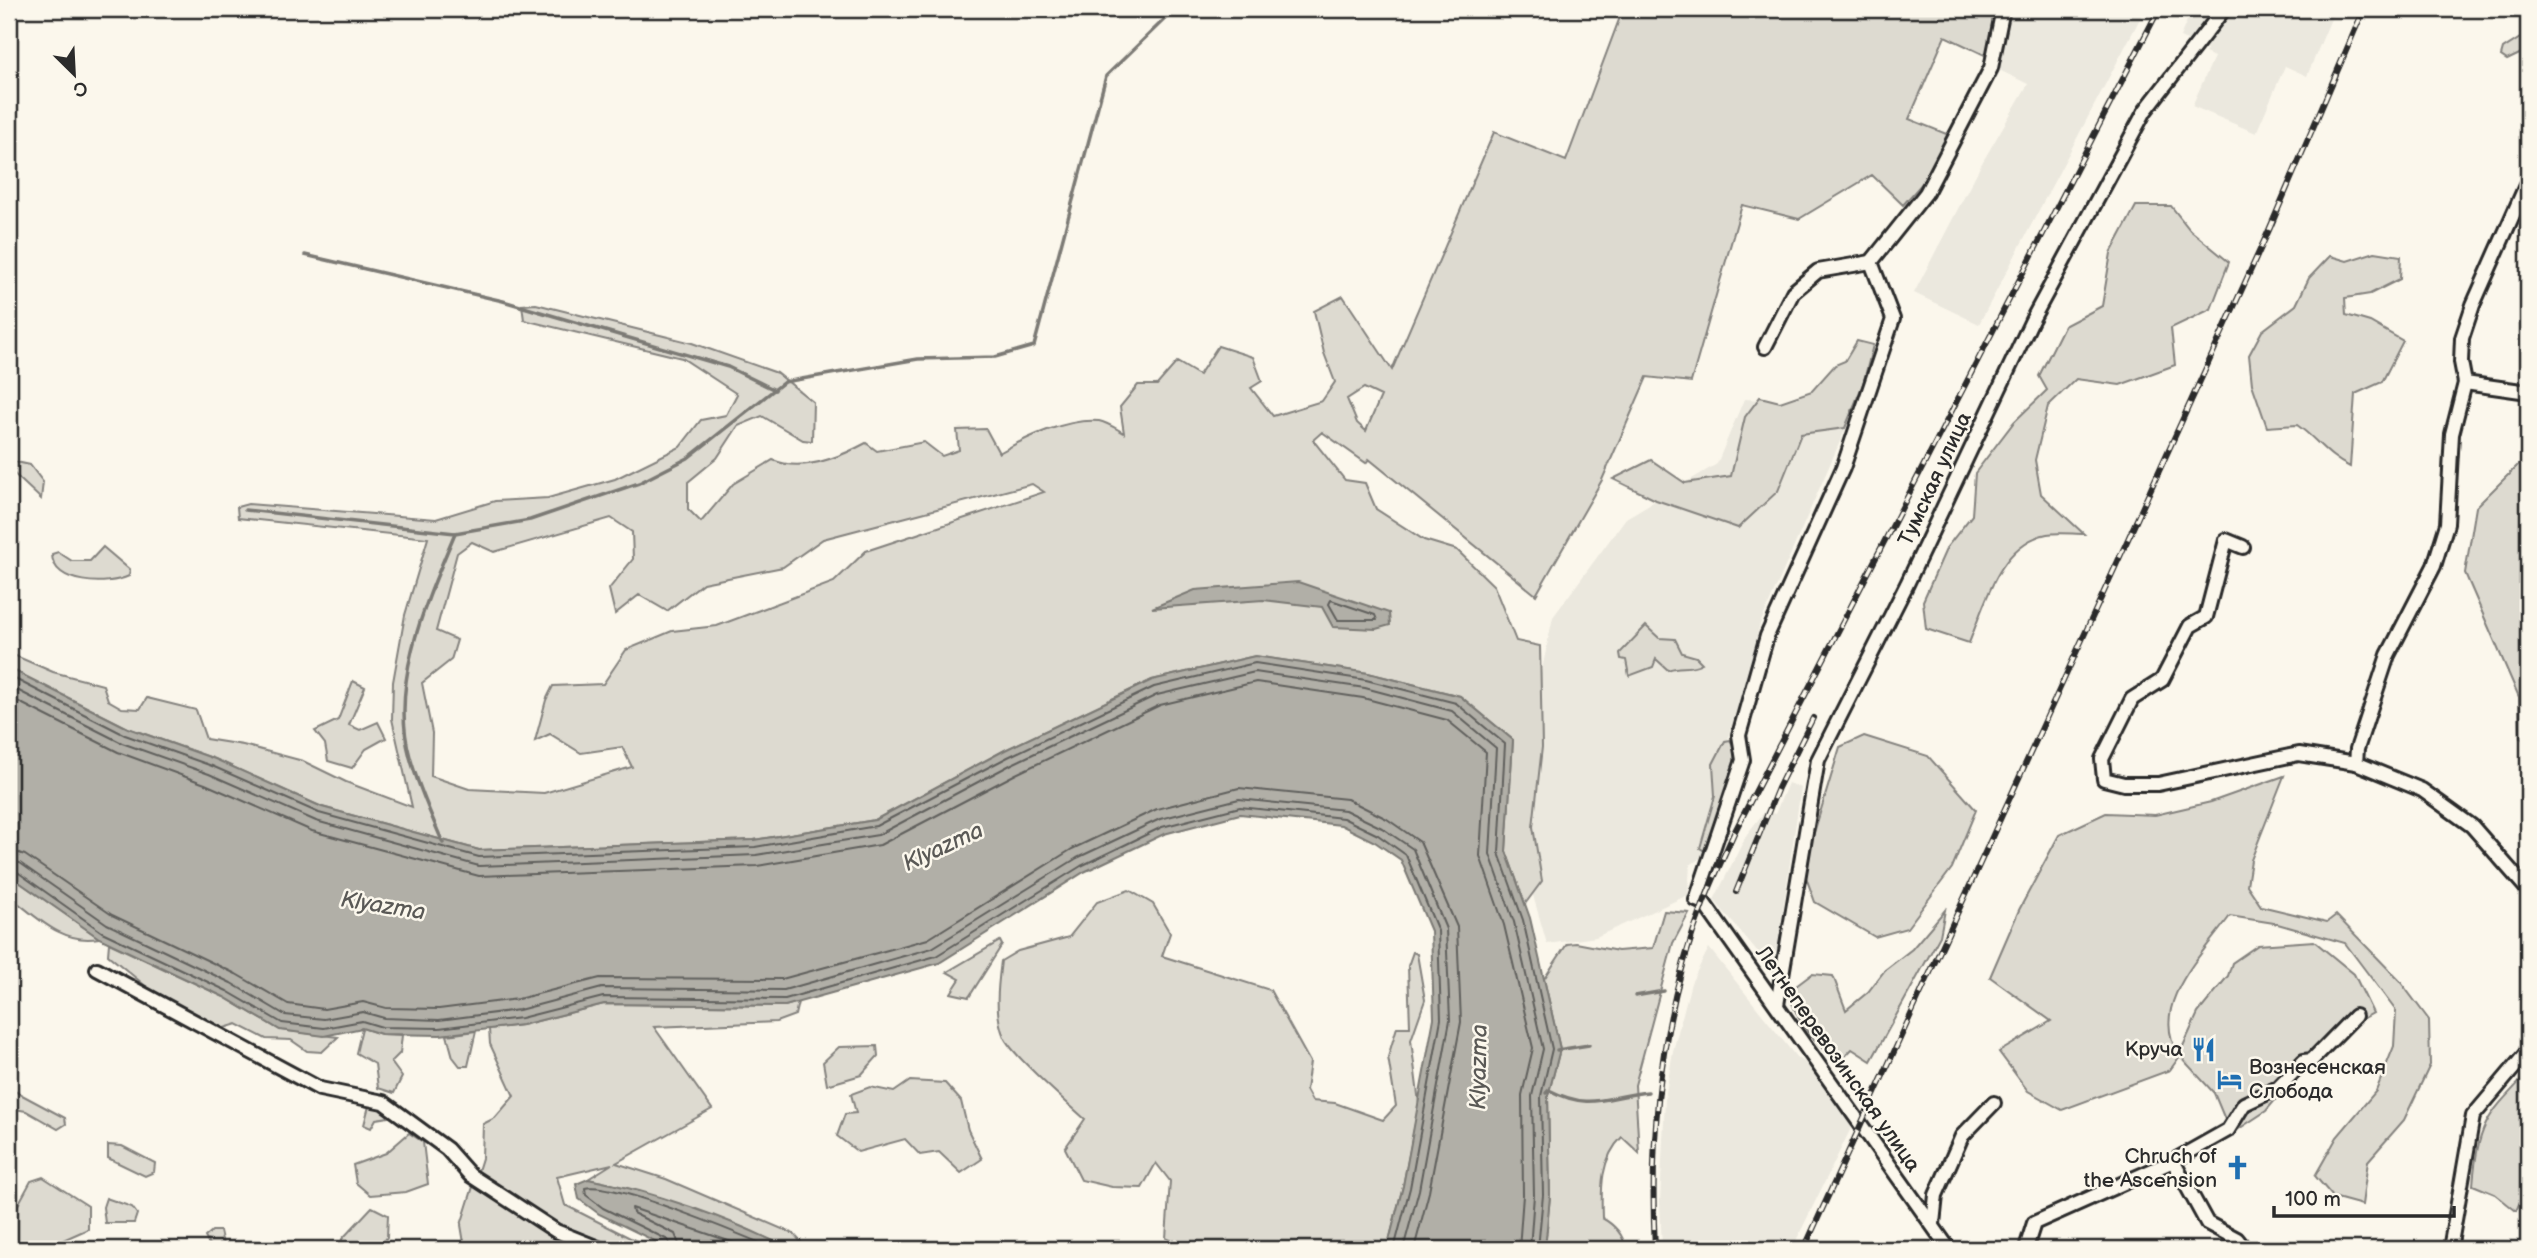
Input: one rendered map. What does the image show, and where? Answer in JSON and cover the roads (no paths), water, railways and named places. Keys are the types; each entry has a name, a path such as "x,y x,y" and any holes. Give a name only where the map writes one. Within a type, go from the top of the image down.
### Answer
{"street":[{"path":"1765,347 1793,292 1818,271 1871,262 1926,192 1991,68 2003,9"},
{"name":"Тумская улица","path":"1777,1004 1818,760 1907,584 2032,320 2138,123 2224,9"},
{"path":"2356,764 2357,749 2388,655 2434,566 2447,524 2452,434 2465,383 2461,362 2462,338 2473,305 2528,181"},
{"name":"Летнеперевозинская улица","path":"1871,262 1893,319 1843,468 1767,636 1739,735 1743,760 1696,900 1703,902 1777,1004 1949,1249"},
{"path":"2465,383 2528,392"},
{"path":"2243,547 2226,540 2206,617 2190,626 2162,680 2132,699 2102,759 2104,779 2124,784 2158,783 2299,754 2356,764 2422,790 2472,826 2528,890"},
{"path":"97,969 320,1089 383,1102 447,1149 470,1175 556,1231 601,1249"},
{"path":"2026,1248 2034,1223 2172,1161 2228,1130 2244,1104 2278,1088 2304,1061 2312,1060 2355,1016"},
{"path":"2450,1249 2473,1116 2528,1051"},
{"path":"1933,1224 1936,1195 1962,1136 1994,1103"},
{"path":"2172,1161 2207,1223 2237,1239 2245,1249"}],"water":[{"path":"1298,582 1389,613 1390,625 1376,629 1333,627 1322,607 1263,600 1152,608 1195,590"},
{"name":"Klyazma","path":"1255,656 1368,673 1460,696 1513,740 1506,851 1530,918 1560,1049 1548,1096 1550,1196 1545,1249 1387,1249 1403,1186 1434,1018 1431,931 1401,860 1375,842 1341,825 1240,814 1164,834 1084,872 939,963 785,1006 604,1004 522,1025 440,1035 381,1034 362,1028 324,1036 280,1030 224,997 99,938 9,875 9,668 128,728 215,759 322,807 479,850 754,840 875,820 1005,750 1152,680"},
{"path":"588,1179 691,1207 790,1249 671,1249 599,1214 579,1199 576,1184"}],"waterway":[{"path":"443,843 410,757 404,700 414,642 455,533 530,520 639,483 688,458 784,382 918,359 995,357 1034,346 1106,76 1175,9"},
{"path":"305,255 503,301 728,367 775,390"},
{"path":"245,510 455,533"},
{"path":"1635,996 1664,991"},
{"path":"1557,1050 1589,1045"},
{"path":"1546,1093 1549,1090 1577,1100 1599,1101 1648,1092"}],"railway":[{"path":"1655,1249 1654,1161 1661,1073 1677,987 1707,893 1734,833 2159,9"},
{"path":"1804,1249 2269,230 2364,9"},
{"path":"1736,892 1778,788 1813,718"}],"place":[{"name":"Круча","path":"2203,1049"},
{"name":"Вознесенская Слобода","path":"2229,1079"},
{"name":"Chruch of the Ascension","path":"2237,1168"}]}
